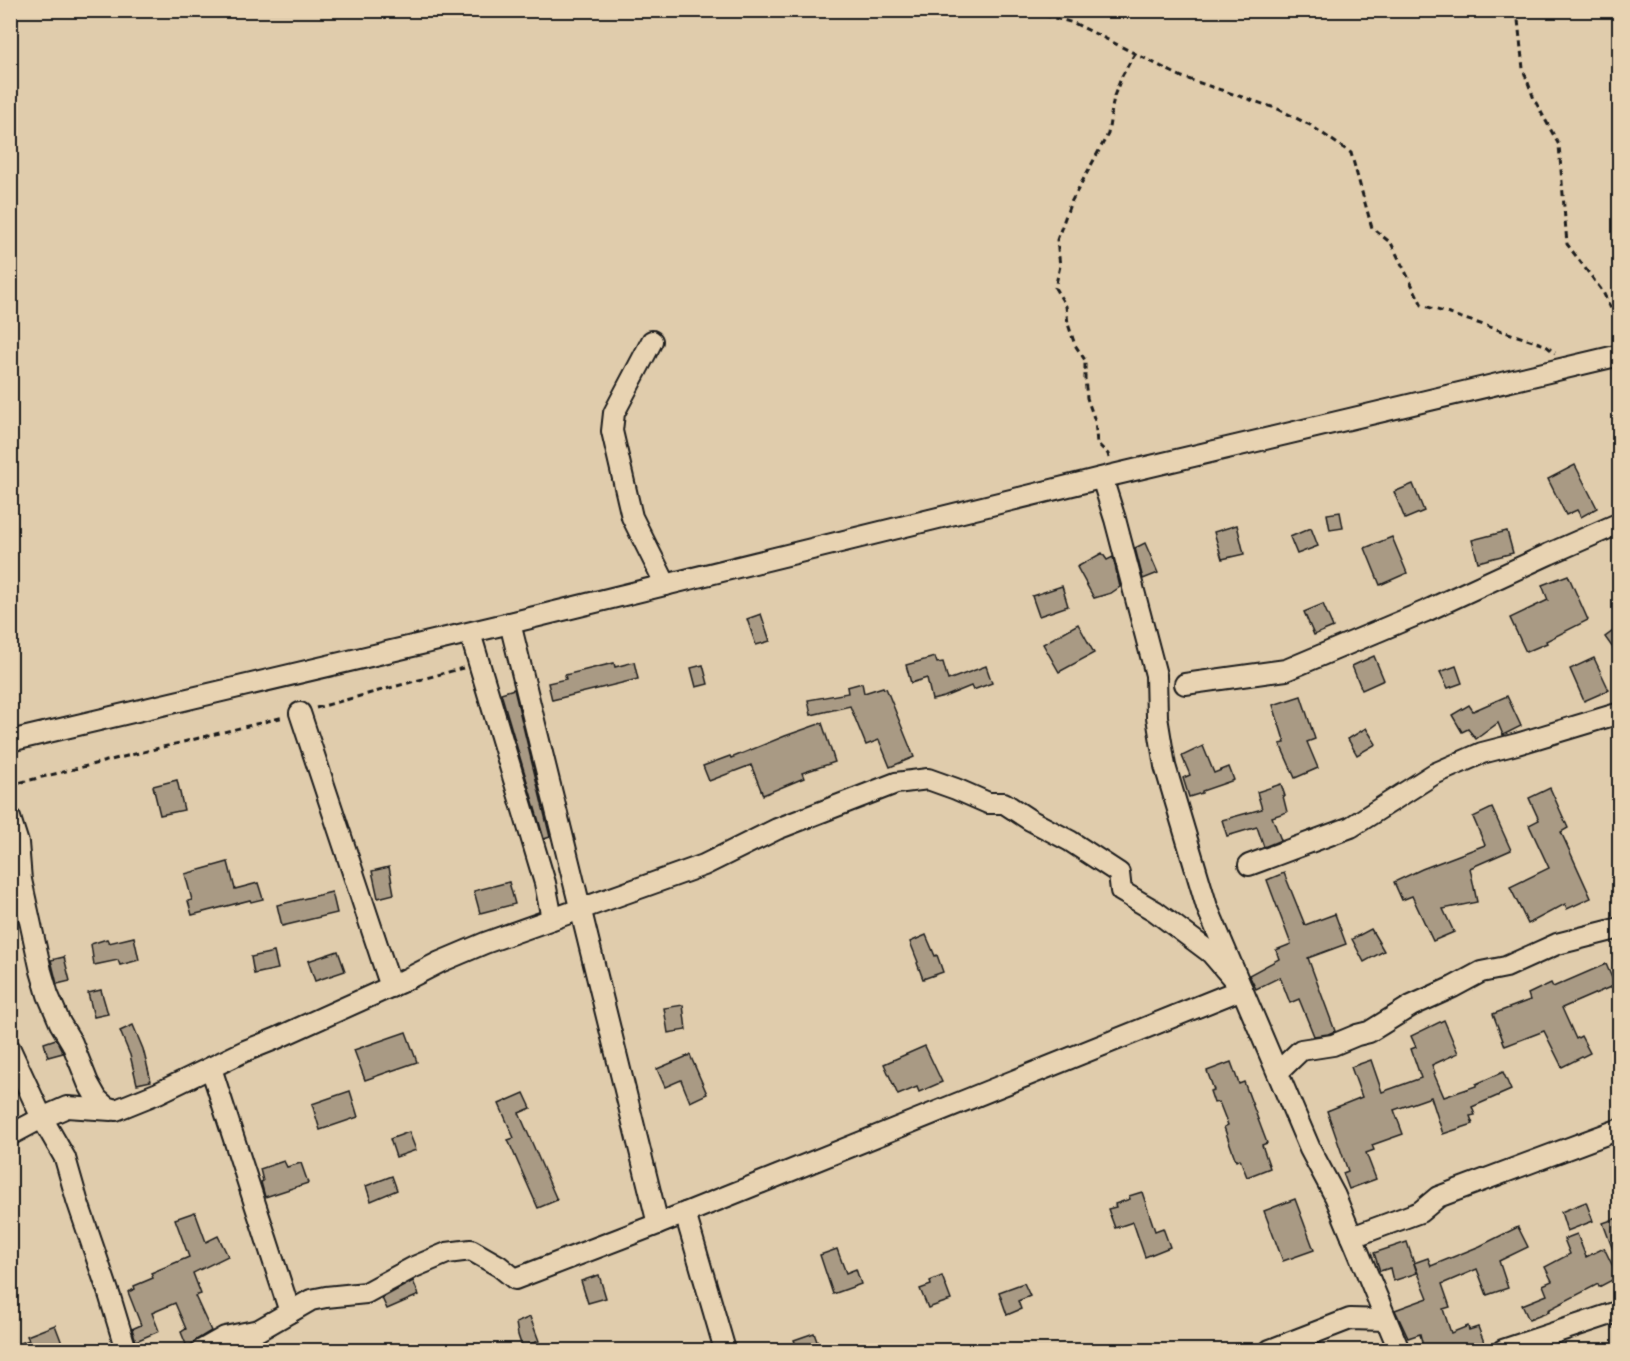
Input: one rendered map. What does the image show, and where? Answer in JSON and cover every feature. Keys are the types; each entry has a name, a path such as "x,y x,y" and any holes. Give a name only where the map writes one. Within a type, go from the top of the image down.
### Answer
{"street":[{"path":"652,341 614,413 612,430 632,517 666,585"},
{"path":"10,741 470,633 1108,476 1620,355"},
{"path":"1108,476 1115,519 1156,675 1157,717 1165,766 1207,907 1310,1149 1335,1196 1399,1350"},
{"path":"1185,684 1286,670 1426,611 1620,523"},
{"path":"510,623 658,1224"},
{"path":"470,633 545,883 552,919"},
{"path":"300,713 391,987"},
{"path":"1249,865 1351,827 1434,774 1482,753 1620,713"},
{"path":"10,1135 68,1107 116,1110 158,1093 476,947 704,865 777,829 896,783 928,779 988,803 1004,802 1030,820 1102,861 1119,873 1121,891 1155,911 1211,953 1242,989"},
{"path":"10,818 18,843 21,880 48,995 97,1099 106,1107 116,1110"},
{"path":"1278,1072 1301,1050 1333,1045 1369,1032 1410,1006 1481,972 1506,967 1557,944 1620,928"},
{"path":"202,1350 225,1338 259,1330 311,1300 366,1293 447,1252 471,1250 499,1266 515,1279 658,1224 1242,989"},
{"path":"10,1049 42,1118 65,1158 126,1350"},
{"path":"211,1068 290,1312"},
{"path":"1352,1237 1420,1212 1438,1197 1620,1129"},
{"path":"685,1213 725,1350"},
{"path":"1503,1350 1620,1311"},
{"path":"1270,1350 1350,1319 1386,1320"}],"path":[{"path":"1024,10 1074,24 1182,76 1278,109 1310,125 1351,153 1372,228 1391,243 1422,305 1545,345 1574,366"},
{"path":"1517,10 1523,69 1534,99 1559,145 1567,244 1603,292 1620,327"},
{"path":"1108,476 1108,454 1097,442 1095,421 1087,398 1084,380 1085,360 1075,345 1068,324 1066,306 1055,288 1060,266 1057,240 1070,204 1108,134 1114,96 1135,53"},
{"path":"10,785 300,713 479,664"}],"building":[{"path":"1575,465 1597,508 1581,517 1577,510 1566,515 1548,479"},
{"path":"1413,484 1424,511 1405,519 1394,492"},
{"path":"1340,512 1343,528 1330,530 1327,514"},
{"path":"1237,525 1244,554 1222,559 1214,532"},
{"path":"1311,528 1318,546 1297,554 1290,537"},
{"path":"1507,531 1513,553 1478,562 1472,540"},
{"path":"1392,537 1407,573 1380,585 1365,548"},
{"path":"1145,543 1158,573 1143,579 1135,548"},
{"path":"1102,553 1107,560 1113,557 1120,587 1111,593 1094,598 1077,567"},
{"path":"1568,575 1588,620 1526,652 1510,618 1548,600 1542,585"},
{"path":"1062,586 1068,606 1039,616 1032,596"},
{"path":"1323,604 1333,627 1314,635 1304,612"},
{"path":"761,614 770,641 756,645 747,619"},
{"path":"1078,624 1094,653 1059,672 1043,644"},
{"path":"1620,626 1620,658 1605,637"},
{"path":"1374,656 1384,680 1362,690 1352,666"},
{"path":"935,657 937,663 943,662 948,680 986,666 992,683 973,690 971,686 932,700 927,678 911,683 906,665"},
{"path":"1594,658 1609,690 1584,701 1570,669"},
{"path":"634,662 638,679 552,700 548,683 566,679 565,675 614,663 615,667"},
{"path":"703,665 708,684 696,687 691,668"},
{"path":"1456,666 1462,683 1448,688 1440,672"},
{"path":"862,683 864,693 886,688 914,757 890,767 879,740 866,745 850,706 811,715 808,700 848,693 847,687"},
{"path":"514,689 550,837 544,839 501,693"},
{"path":"1301,696 1315,739 1307,742 1318,768 1295,778 1280,744 1285,743 1273,705"},
{"path":"1507,696 1521,726 1503,735 1498,723 1476,739 1468,729 1462,732 1452,715 1469,705 1473,711"},
{"path":"822,723 835,762 802,773 804,778 763,795 751,765 709,781 703,766 730,756 731,758"},
{"path":"1366,728 1376,744 1357,755 1348,739"},
{"path":"1203,746 1214,773 1229,767 1234,780 1189,797 1183,778 1190,775 1182,756"},
{"path":"177,780 184,810 160,815 153,786"},
{"path":"1281,784 1287,812 1272,817 1281,840 1264,847 1257,827 1227,836 1222,820 1262,809 1257,792"},
{"path":"1550,788 1568,828 1561,832 1591,898 1567,909 1565,904 1528,924 1510,887 1549,868 1529,825 1539,820 1529,798"},
{"path":"1492,808 1511,850 1470,868 1477,902 1443,909 1454,932 1433,941 1412,896 1402,900 1394,882 1485,845 1473,817"},
{"path":"228,862 235,889 258,883 263,899 251,902 250,900 192,915 188,901 192,900 185,874"},
{"path":"389,867 394,894 378,898 372,871"},
{"path":"1284,873 1305,925 1335,914 1346,944 1308,958 1335,1031 1328,1034 1314,1036 1299,999 1290,1003 1280,977 1256,989 1249,975 1279,959 1276,950 1291,944 1267,880"},
{"path":"509,882 515,904 480,913 474,891"},
{"path":"332,892 337,913 282,926 277,905"},
{"path":"1371,929 1384,951 1364,962 1352,939"},
{"path":"926,935 943,972 923,979 910,942"},
{"path":"134,937 139,960 120,965 118,960 94,965 91,944 107,939 109,943"},
{"path":"338,951 345,971 315,981 308,961"},
{"path":"274,952 278,969 254,974 251,957"},
{"path":"64,957 70,981 57,984 51,960"},
{"path":"1606,964 1615,985 1562,1008 1576,1039 1581,1036 1590,1053 1562,1067 1544,1031 1505,1046 1493,1014 1530,1000 1528,994 1551,983 1553,987"},
{"path":"101,990 108,1014 94,1017 88,993"},
{"path":"683,1005 686,1030 668,1033 664,1008"},
{"path":"1444,1020 1458,1053 1432,1065 1444,1097 1476,1086 1503,1072 1511,1090 1472,1107 1475,1115 1470,1116 1473,1124 1443,1134 1431,1097 1394,1110 1403,1134 1372,1145 1374,1150 1366,1153 1376,1179 1349,1189 1343,1173 1348,1171 1327,1111 1362,1097 1351,1067 1371,1060 1382,1092 1421,1078 1411,1049 1416,1047 1411,1036"},
{"path":"133,1025 143,1049 151,1081 137,1084 130,1055 120,1031"},
{"path":"406,1032 417,1062 365,1080 354,1050"},
{"path":"56,1039 63,1053 48,1057 44,1043"},
{"path":"925,1046 942,1082 919,1092 917,1087 898,1095 884,1064"},
{"path":"690,1055 707,1094 690,1102 681,1080 665,1087 657,1069"},
{"path":"1231,1062 1239,1084 1244,1082 1267,1143 1262,1145 1270,1168 1247,1177 1240,1159 1236,1161 1224,1127 1228,1125 1219,1102 1214,1103 1210,1091 1214,1090 1207,1071"},
{"path":"350,1091 358,1117 320,1130 312,1104"},
{"path":"524,1093 531,1108 519,1113 557,1200 538,1208 508,1140 514,1138 499,1104"},
{"path":"409,1132 416,1150 396,1157 390,1139"},
{"path":"284,1161 287,1167 301,1163 308,1183 265,1197 260,1169"},
{"path":"392,1176 397,1190 371,1201 366,1186"},
{"path":"1142,1192 1155,1231 1163,1228 1170,1247 1145,1257 1133,1222 1115,1228 1108,1209 1130,1199 1129,1196"},
{"path":"1295,1199 1314,1250 1283,1261 1264,1211"},
{"path":"1586,1202 1593,1221 1567,1231 1561,1212"},
{"path":"195,1212 206,1242 218,1236 228,1256 193,1273 201,1294 195,1296 211,1331 187,1347 181,1332 186,1329 175,1303 152,1313 159,1331 136,1341 132,1329 141,1325 128,1292 135,1289 134,1286 153,1278 151,1273 189,1257 175,1219"},
{"path":"1620,1217 1620,1263 1618,1264 1603,1223"},
{"path":"1518,1227 1528,1247 1499,1261 1508,1288 1487,1295 1477,1269 1442,1284 1450,1307 1443,1309 1451,1333 1468,1326 1469,1330 1478,1327 1484,1342 1463,1350 1424,1350 1420,1334 1408,1338 1395,1310 1428,1298 1414,1263 1428,1258 1431,1266"},
{"path":"1577,1234 1586,1257 1604,1248 1618,1277 1599,1287 1598,1284 1548,1310 1549,1312 1529,1320 1522,1305 1547,1295 1543,1285 1552,1281 1545,1267 1570,1254 1564,1239"},
{"path":"1407,1242 1417,1273 1393,1281 1390,1268 1380,1271 1374,1253"},
{"path":"837,1249 846,1273 856,1269 861,1284 833,1294 820,1255"},
{"path":"599,1275 606,1298 588,1303 581,1281"},
{"path":"942,1276 951,1300 928,1308 920,1289 931,1285 930,1281"},
{"path":"413,1281 419,1295 387,1309 382,1298"},
{"path":"1024,1283 1030,1296 1018,1301 1021,1309 1007,1315 999,1292"},
{"path":"530,1317 539,1341 522,1347 516,1323"},
{"path":"55,1325 63,1346 53,1350 10,1350 10,1347 29,1340 27,1336"},
{"path":"814,1333 820,1350 798,1350 794,1340"}]}
